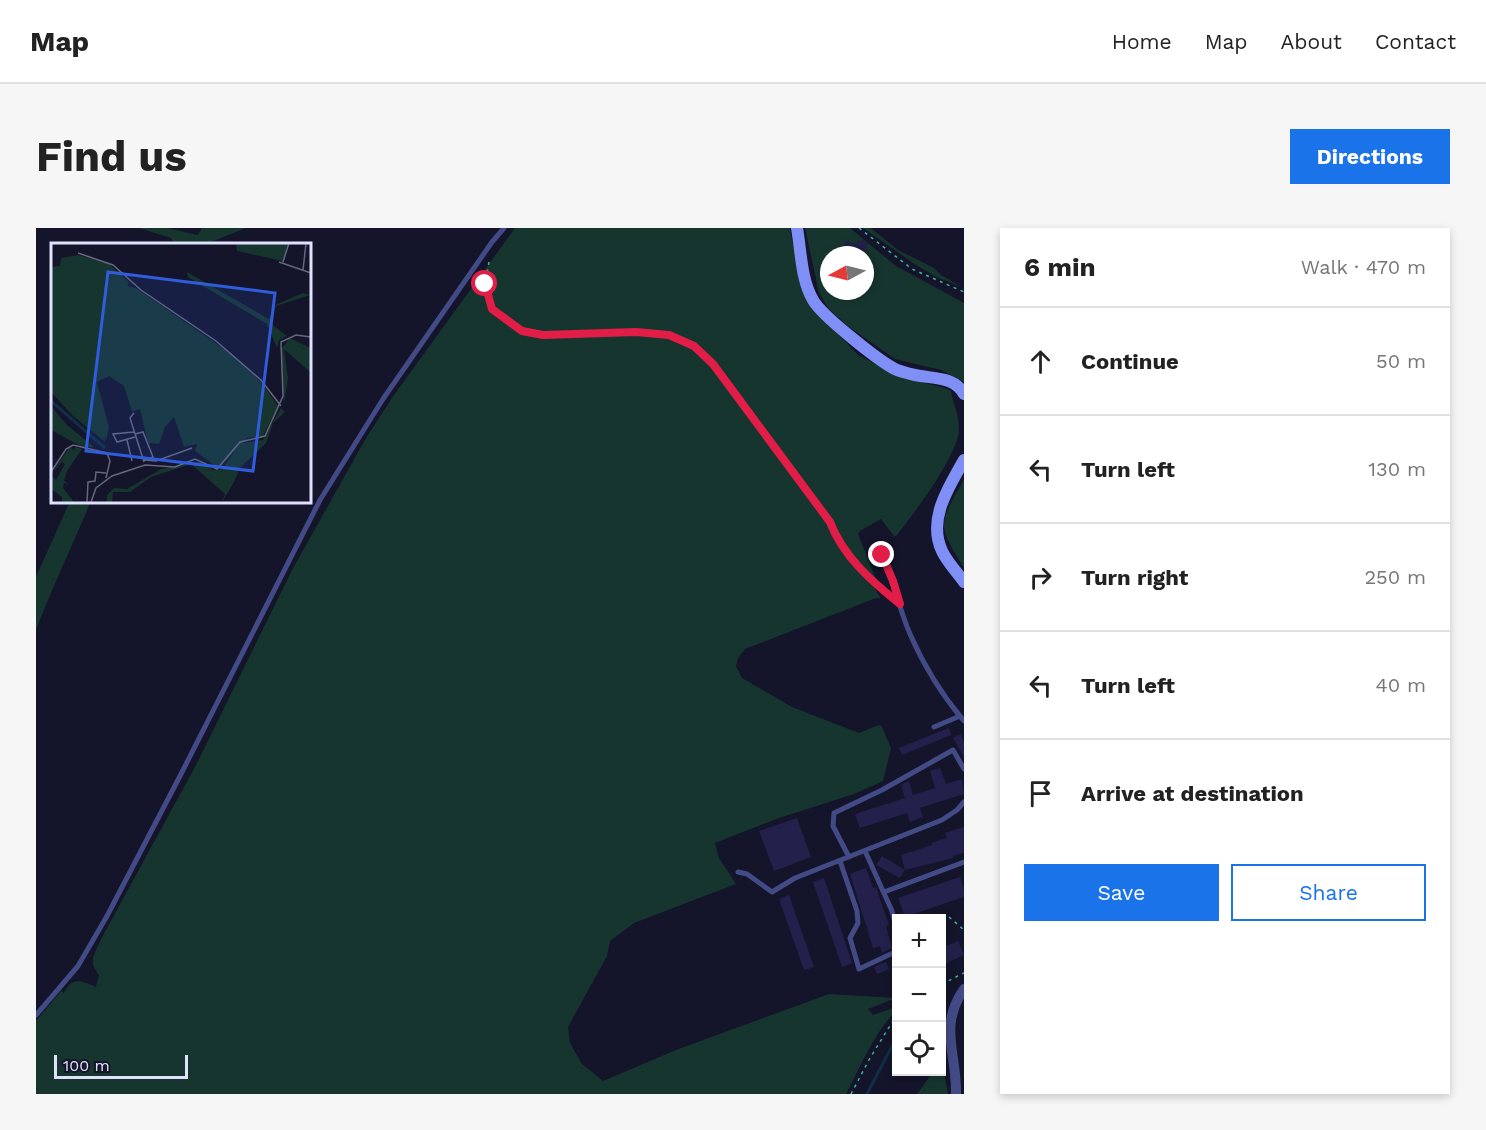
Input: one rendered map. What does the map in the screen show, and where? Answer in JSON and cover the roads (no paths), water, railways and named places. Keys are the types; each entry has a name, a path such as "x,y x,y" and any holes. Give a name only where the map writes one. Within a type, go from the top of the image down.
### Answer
{"main road":[{"path":"797,228 806,281 812,300 825,315 883,361 898,370 948,380 964,394"},
{"path":"964,460 944,496 938,518 938,534 942,551 964,582"}],"street":[{"path":"956,1094 949,1031 956,999 964,989"}],"lane":[{"path":"36,1015 78,966 107,916 320,500 382,399 504,228"},
{"path":"882,555 910,632 929,673 947,701 962,718 934,727"},
{"path":"849,857 833,826 834,813 882,790 953,750 964,769"},
{"path":"738,872 747,874 772,892 795,878 942,820 964,802"},
{"path":"865,851 893,914"},
{"path":"840,861 857,911 858,922 850,938 859,969 892,953"},
{"path":"884,892 964,862"}],"waterway":[{"path":"867,1094 892,1046"}]}
